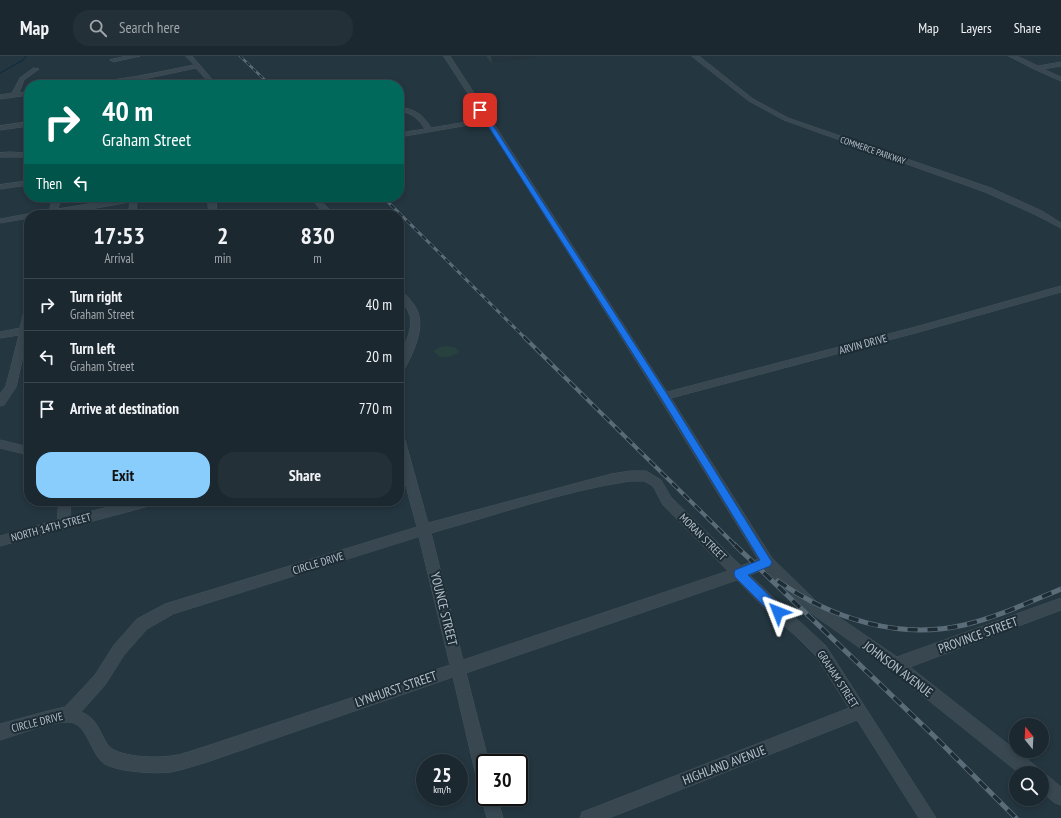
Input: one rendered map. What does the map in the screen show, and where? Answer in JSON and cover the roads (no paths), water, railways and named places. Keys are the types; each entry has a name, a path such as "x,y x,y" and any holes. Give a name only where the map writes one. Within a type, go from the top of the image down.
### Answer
{"street":[{"path":"113,60 137,56"},
{"path":"189,56 210,80"},
{"path":"447,56 664,396 767,562 739,573"},
{"name":"COMMERCE PARKWAY","path":"695,56 751,100 786,119 988,190 1039,213 1061,226"},
{"path":"1012,56 1061,78"},
{"path":"1036,68 1061,64"},
{"path":"126,80 197,66"},
{"path":"15,95 25,74 36,69"},
{"path":"0,97 24,94"},
{"path":"404,111 421,117 430,130"},
{"path":"404,135 487,120"},
{"path":"0,128 24,125"},
{"path":"0,155 24,155"},
{"path":"0,187 24,183"},
{"path":"73,210 113,202"},
{"path":"318,202 326,210"},
{"path":"0,221 24,217"},
{"name":"ARVIN DRIVE","path":"664,396 920,329 1061,289"},
{"path":"404,299 412,308 415,319 414,337 404,358"},
{"path":"0,335 24,331 11,387 0,402"},
{"path":"0,444 24,450"},
{"name":"YOUNCE STREET","path":"404,458 424,530 479,754"},
{"name":"CIRCLE DRIVE","path":"0,732 48,718 69,714 100,680 119,650 142,624 170,609 424,530 533,499 630,476 646,476 657,483 667,501"},
{"name":"MORAN STREET","path":"667,501 739,573"},
{"path":"63,523 65,506"},
{"name":"NORTH 14TH STREET","path":"0,541 129,506"},
{"name":"JOHNSON AVENUE","path":"767,562 813,607 896,665 1022,766"},
{"name":"LYNHURST STREET","path":"69,714 81,719 91,728 102,751 110,758 136,764 171,764 739,573"},
{"name":"GRAHAM STREET","path":"739,573 778,612 821,650 859,712 928,818"},
{"name":"PROVINCE STREET","path":"896,665 1061,604"},
{"name":"HIGHLAND AVENUE","path":"588,818 859,712"},
{"path":"1049,788 1061,797"},
{"path":"492,806 495,818"}],"waterway":[{"path":"0,73 23,60 26,56"}],"railway":[{"path":"240,56 265,80"},
{"path":"388,202 396,210"},
{"path":"404,218 525,338"},
{"path":"524,337 736,546"},
{"path":"735,545 934,736 1016,818"},
{"path":"778,581 821,606 843,616 891,628 915,630 940,629 977,622 1061,589"}]}
